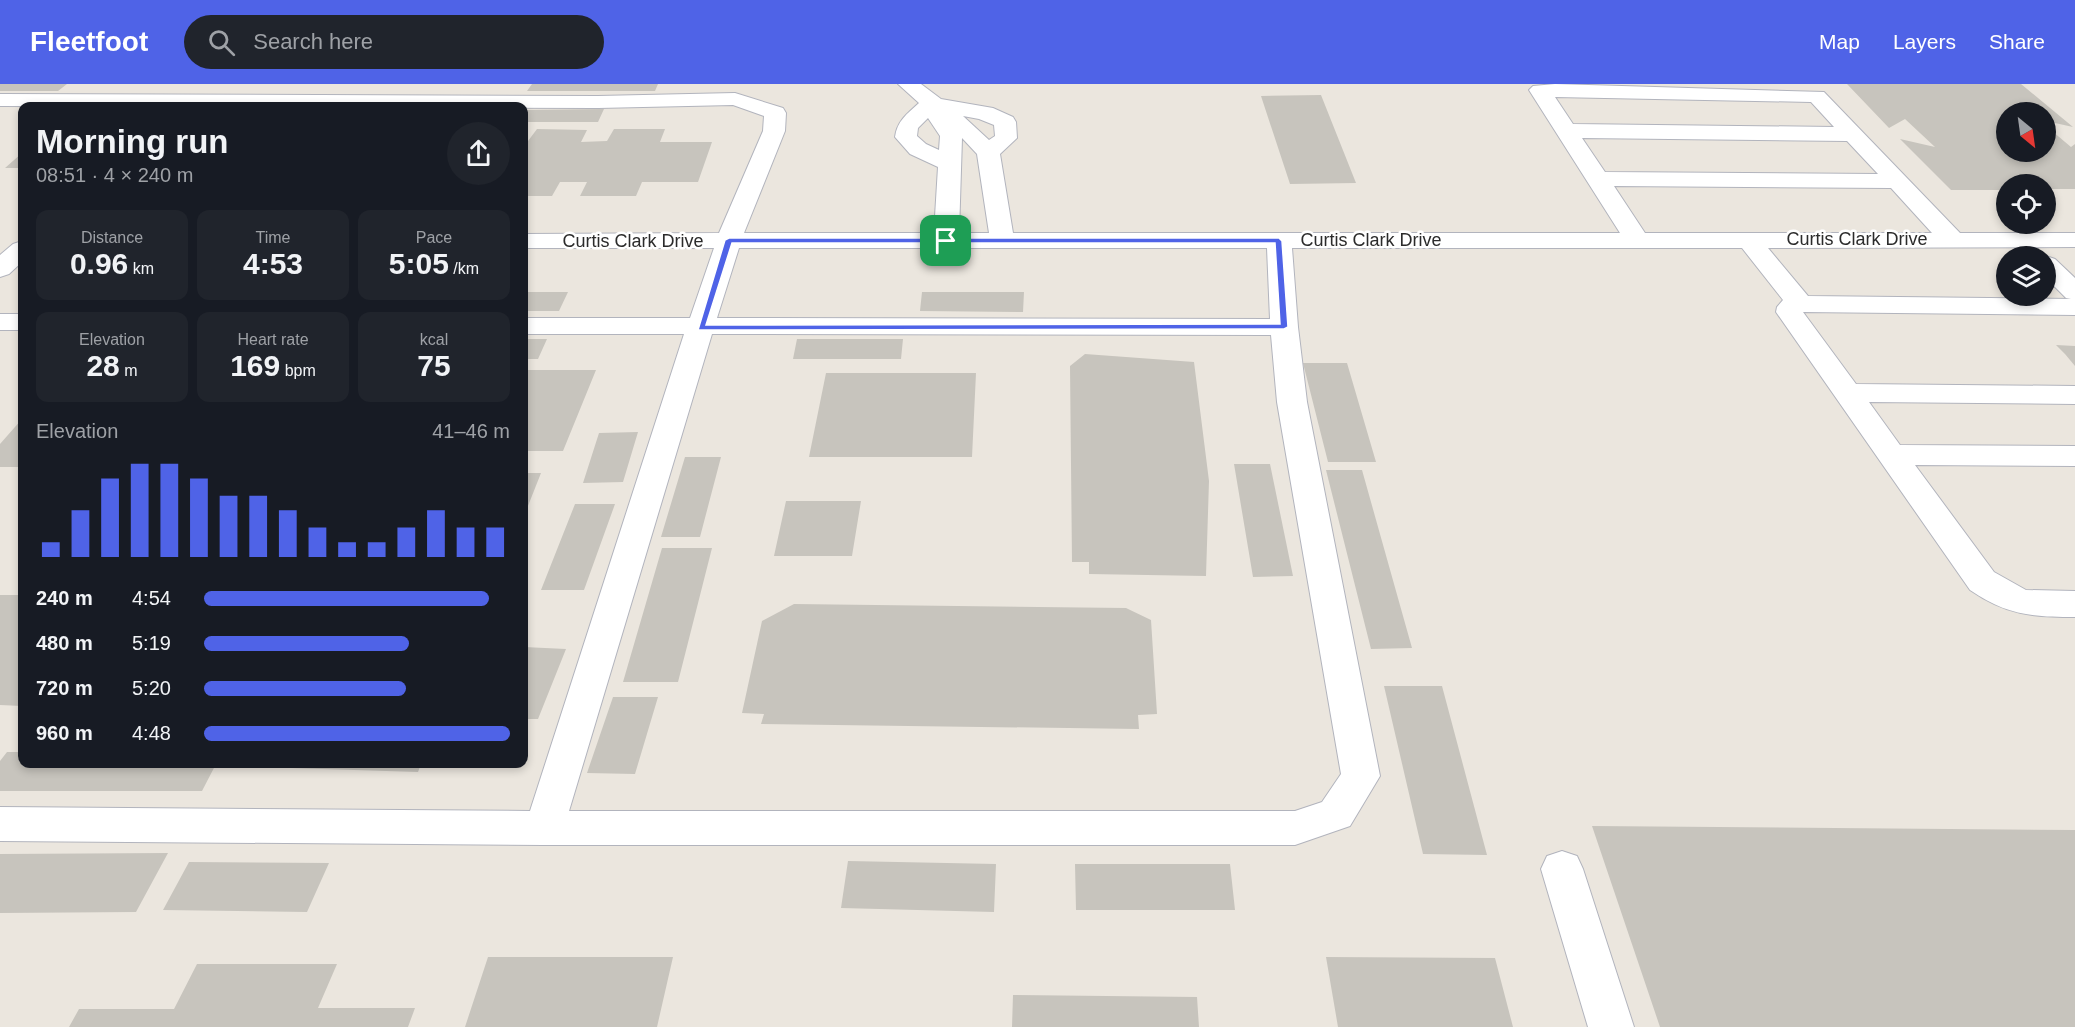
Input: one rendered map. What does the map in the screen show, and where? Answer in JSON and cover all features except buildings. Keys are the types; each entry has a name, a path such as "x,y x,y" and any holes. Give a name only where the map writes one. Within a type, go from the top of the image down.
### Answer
{"street":[{"path":"908,84 931,104 963,126 988,152 1002,240"},
{"path":"1638,240 1540,90 1817,96 1952,239"},
{"path":"0,100 598,102 735,99 775,113 774,131 729,240 710,296 544,828"},
{"path":"931,104 985,113 1005,122 1006,138 988,152"},
{"path":"931,104 951,136 946,241"},
{"path":"931,104 907,126 906,136 918,149 949,163"},
{"path":"1566,131 1853,134"},
{"path":"1598,179 1898,181"},
{"name":"Curtis Clark Drive","path":"528,240 1952,239 2012,246"},
{"path":"1749,240 1800,304"},
{"name":"Curtis Clark Drive","path":"2040,246 2075,240"},
{"path":"0,241 18,241"},
{"path":"0,824 544,828 1295,828 1336,814 1361,776 1292,402 1284,327 1279,241"},
{"path":"0,269 18,253"},
{"path":"2056,274 2075,292"},
{"path":"2075,307 1800,304 1790,307 1789,312 1982,581 1999,593 2025,604 2075,604"},
{"path":"0,322 18,322"},
{"path":"528,326 1284,327"},
{"path":"1847,393 2075,395"},
{"path":"1891,455 2075,456"},
{"path":"1562,869 1611,1027"}],"route":[{"path":"729,240 946,241 1279,241 1284,327 701,328 729,240"}]}
